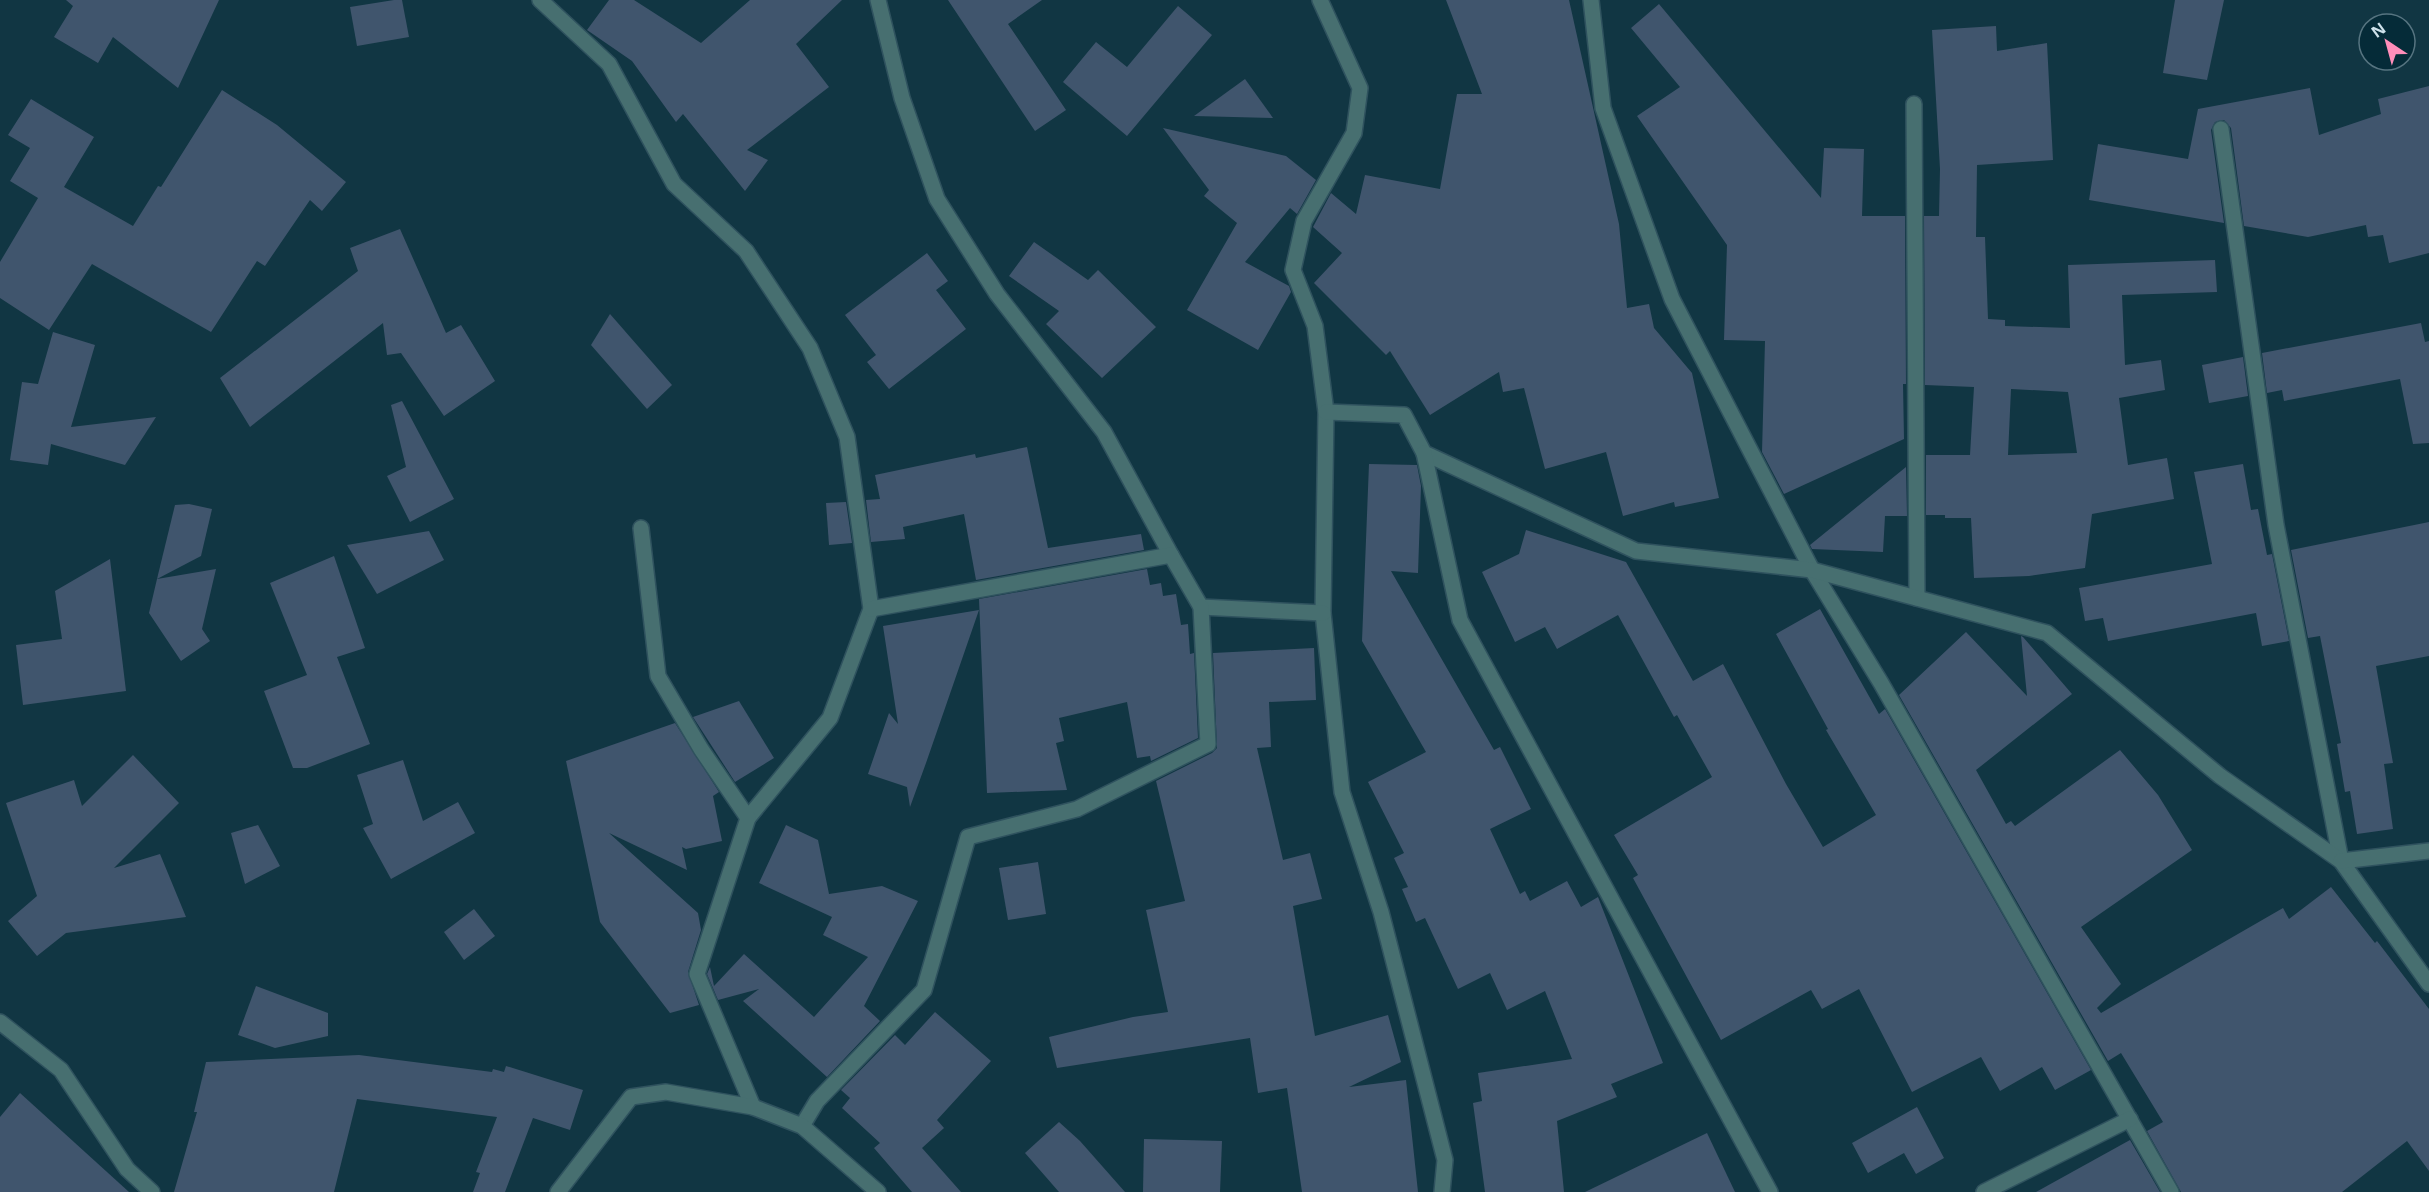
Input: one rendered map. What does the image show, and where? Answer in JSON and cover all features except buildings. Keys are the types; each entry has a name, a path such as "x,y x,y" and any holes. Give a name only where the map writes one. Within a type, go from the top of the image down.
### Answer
{"street":[{"path":"540,0 609,64 674,184 746,251 810,348 847,437 871,609 830,718 748,818 697,974 753,1107"},
{"path":"802,1126 817,1101 924,990 968,837 1077,809 1208,744 1201,607 1104,432 997,294 937,199 902,98 878,0"},
{"path":"1320,0 1360,88 1354,133 1304,221 1293,270 1315,326 1326,412 1323,613 1342,792 1382,912 1442,1149 1445,1161 1442,1192"},
{"path":"1591,0 1604,108 1672,299 1812,570 1881,683 2171,1192"},
{"path":"1914,105 1917,598"},
{"path":"2221,129 2276,525 2341,861"},
{"path":"1326,412 1404,415 1424,453 1460,620 1770,1192"},
{"path":"1424,453 1636,550 1812,570 2047,633 2220,776 2341,861 2429,984"},
{"path":"640,528 658,676 701,749 748,818"},
{"path":"871,609 1171,555"},
{"path":"1201,607 1323,613"},
{"path":"2341,861 2429,851"},
{"path":"0,1022 61,1070 127,1169 152,1192"},
{"path":"558,1192 631,1097 666,1092 753,1107 802,1126 878,1192"},
{"path":"1984,1192 2130,1119"}]}
